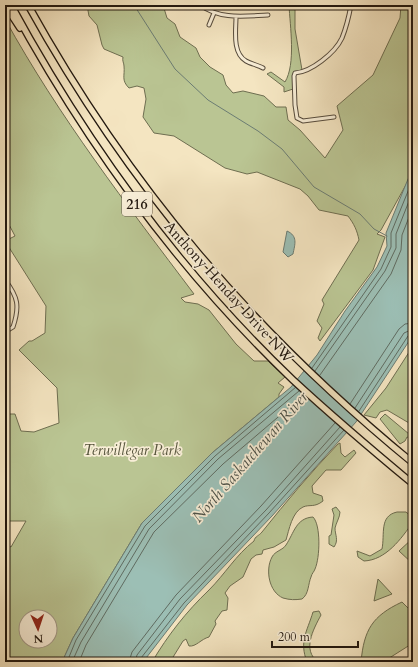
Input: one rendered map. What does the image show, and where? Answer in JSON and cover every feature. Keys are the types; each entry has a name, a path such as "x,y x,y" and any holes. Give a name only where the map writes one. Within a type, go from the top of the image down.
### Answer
{"highway":[{"path":"5,5 13,19 31,43"},
{"name":"Anthony Henday Drive NW","path":"11,5 31,43 71,109 132,197 179,256 262,349 324,408 413,484"},
{"name":"Anthony Henday Drive NW","path":"28,5 84,100 144,187 221,280 273,336 333,395 413,463"}],"street":[{"path":"200,5 214,13 236,17 268,15"},
{"path":"334,116 303,121 296,116 295,73 313,68 337,45 342,38 351,5"},
{"path":"209,25 214,13"},
{"path":"236,17 238,54 246,61 263,68"},
{"path":"5,332 13,327 17,311 15,295 6,283"}],"green space":[{"path":"87,5 163,5 167,18 175,24 180,37 196,48 200,57 210,67 223,75 226,85 233,93 243,91 264,96 276,107 286,107 288,120 300,130 325,158 343,130 337,106 373,75 400,18 401,5 413,5 413,172 381,230 377,234 385,237 373,270 320,341 318,338 322,328 317,321 324,304 322,300 359,240 354,224 348,216 319,210 308,196 300,189 257,172 247,174 225,168 174,136 154,133 143,117 146,99 144,88 137,86 129,88 124,80 123,57 104,49 97,25 89,16"},
{"path":"289,5 295,5 295,29 302,70 293,76 293,89 284,92 284,87 267,74 271,72 285,82 288,74 292,45"},
{"name":"Terwillegar Park","path":"5,19 48,91 71,126 119,194 194,294 181,298 185,302 198,304 209,310 236,344 254,361 268,361 285,377 278,383 284,387 279,394 279,397 212,453 142,523 73,638 62,662 5,662 5,544 11,547 26,521 5,521 5,414 15,414 21,431 34,432 59,423 57,388 19,350 29,341 32,341 45,333 46,306 5,241 15,236 5,217"},
{"path":"413,346 413,422 409,423 387,410 380,412 376,418 364,415 386,388"},
{"path":"385,414 411,437 407,437 405,441 400,444 380,419"},
{"path":"340,443 341,453 345,457 354,450 356,453 341,470 326,470 312,486 313,493 322,496 323,501 315,505 306,506 299,509 294,517 286,540 274,547 263,550 262,554 256,555 251,559 243,577 230,586 225,593 228,598 227,610 222,611 215,621 216,624 209,637 192,646 189,646 186,639 183,641 170,662 152,662 164,642 185,615 215,584 242,552 254,541 308,476"},
{"path":"336,507 340,512 335,528 337,540 334,547 329,544 329,536 331,535 334,515 332,509"},
{"path":"397,512 406,512 412,517 413,522 398,542 386,553 372,560 364,561 358,557 357,551 370,556 382,549 384,526 387,517"},
{"path":"313,517 316,521 319,550 317,564 311,576 307,592 302,599 292,600 283,598 274,591 272,586 269,574 270,562 273,555 286,545 299,523 307,518"},
{"path":"413,538 413,564 399,551"},
{"path":"378,579 392,594 374,601"},
{"path":"402,602 413,613 413,643 383,662 361,662 364,641 371,625 383,613"},
{"path":"319,611 321,615 310,640 311,652 313,657 318,662 307,662 304,648 305,637 313,612"}],"water":[{"name":"North Saskatchewan River","path":"413,172 413,335 356,422 272,516 187,605 143,662 62,662 73,638 142,523 212,453 291,387 317,355 345,311 377,267 387,246 386,233 408,179"},
{"path":"287,231 293,235 295,241 293,254 288,257 283,252"}],"waterway":[{"path":"134,5 175,69 208,100 258,131 282,149 314,187 360,214 374,229 387,236"}]}
